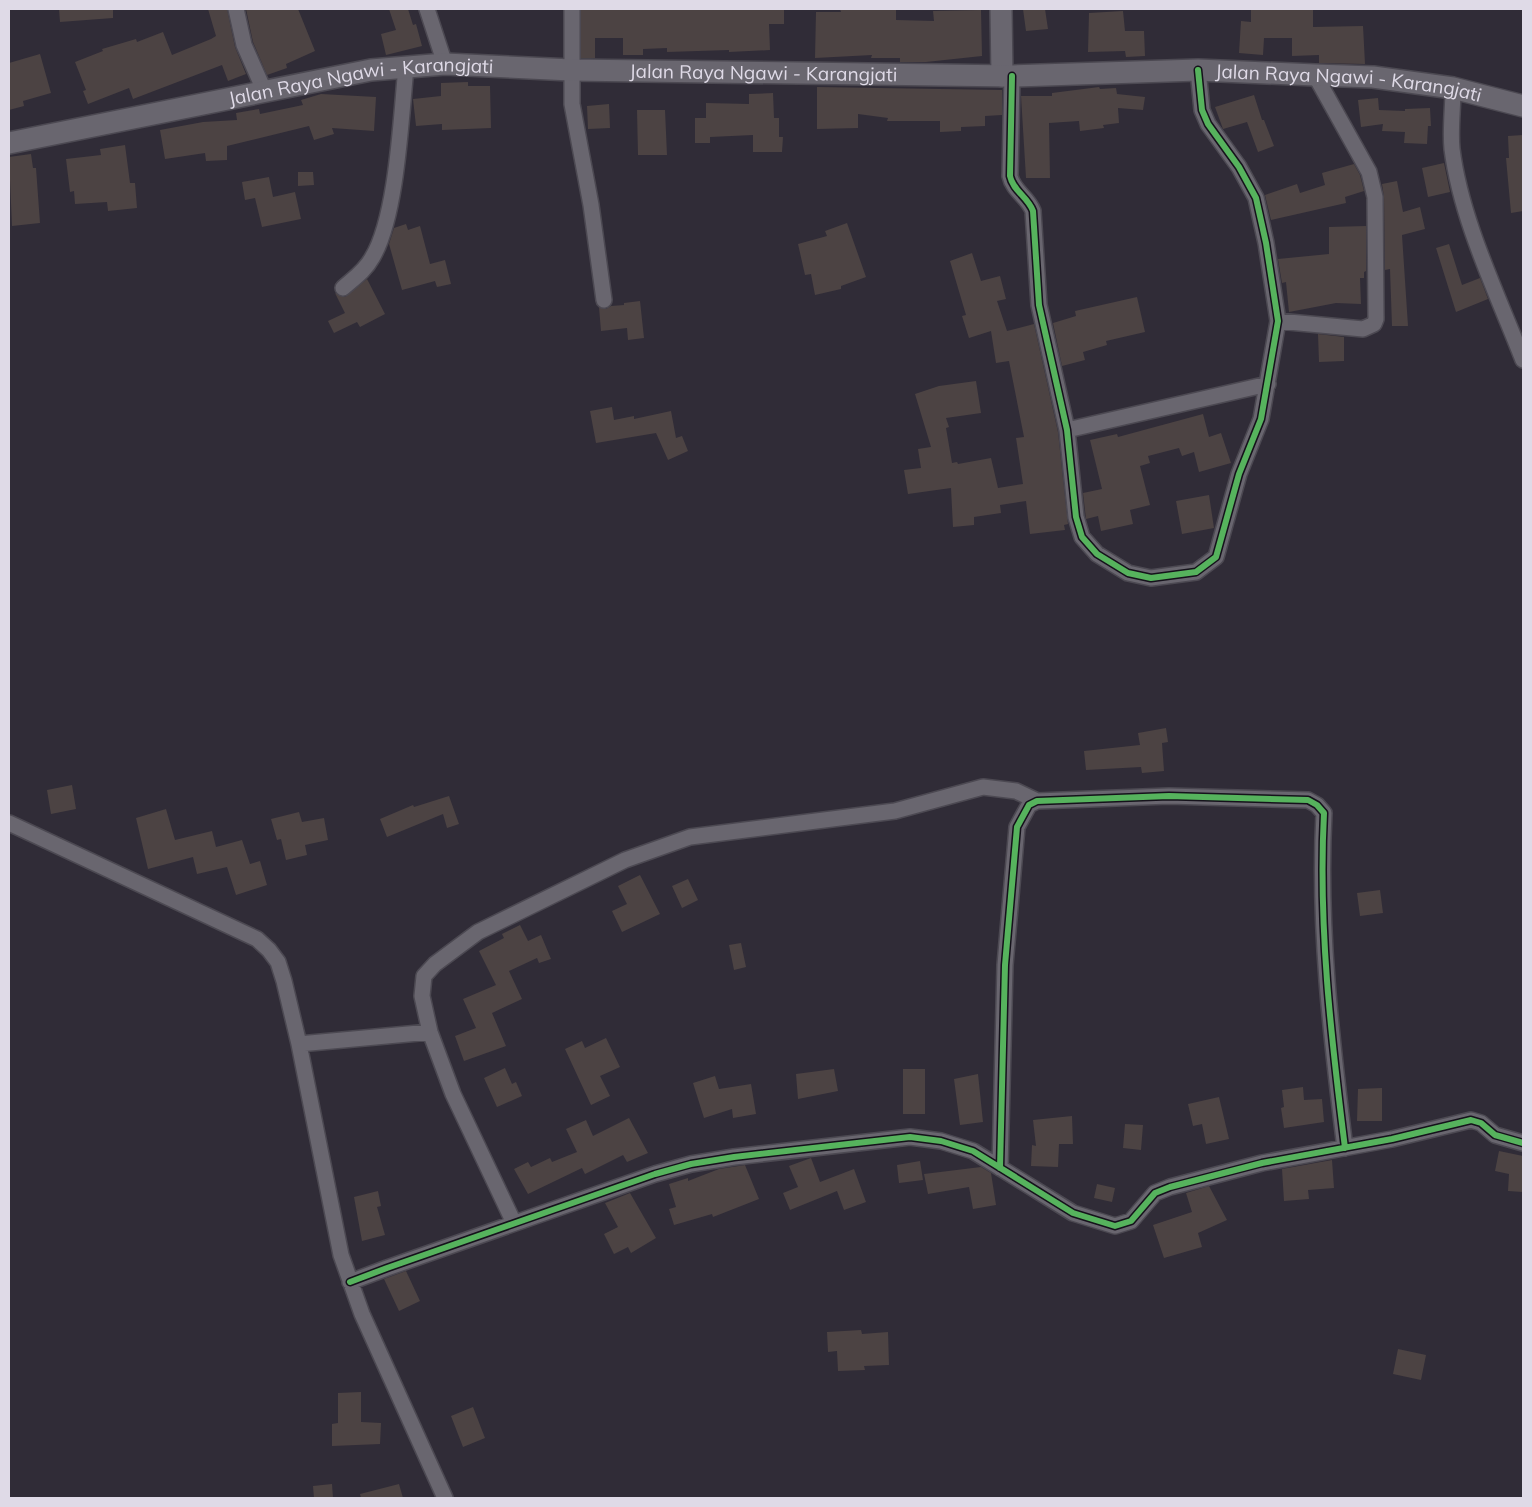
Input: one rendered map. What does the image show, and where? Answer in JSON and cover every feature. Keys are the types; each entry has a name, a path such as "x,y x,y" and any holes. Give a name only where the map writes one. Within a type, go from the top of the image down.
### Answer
{"main road":[{"path":"1001,9 1007,76"},
{"name":"Jalan Raya Ngawi - Karangjati","path":"9,144 264,90 371,70 445,64 571,70 1007,76 1198,70 1315,74 1373,77 1453,88 1523,106"}],"street":[{"path":"236,9 244,45 264,90"},
{"path":"427,9 445,64"},
{"path":"572,9 572,104 591,205 604,300"},
{"path":"343,288 360,274 372,260 384,230 395,172 406,68"},
{"path":"1007,76 1010,176 1015,189 1030,204 1034,211 1039,305 1067,430 1076,517 1082,537 1097,554 1128,572 1151,578 1196,572 1216,556 1239,474 1261,419 1278,321 1266,243 1256,198 1239,167 1208,124 1202,110 1198,70"},
{"path":"1278,321 1363,329 1374,324 1376,319 1375,196 1369,172 1315,74"},
{"path":"1453,88 1452,147 1457,182 1471,225 1523,360"},
{"path":"1067,430 1268,384"},
{"path":"514,1223 453,1094 430,1032 422,996 424,976 428,969 478,932 625,860 690,837 895,811 982,787 1016,791 1037,801"},
{"path":"1000,1168 1005,965 1017,827 1030,805 1037,801 1169,796 1308,800 1317,804 1324,813 1322,900 1328,1008 1345,1148"},
{"path":"9,823 257,939 278,962 299,1044 341,1255 362,1314 446,1498"},
{"path":"299,1044 430,1032"},
{"path":"350,1282 655,1174 691,1164 894,1138 910,1137 941,1141 973,1151 1073,1213 1115,1226 1131,1221 1155,1194 1170,1187 1262,1163 1345,1148 1471,1120 1481,1123 1495,1134 1523,1143"}],"building":[{"path":"59,9 113,9 113,18 60,22"},
{"path":"208,9 227,9 235,47 246,74 228,81 222,65 133,99 129,88 88,104 83,91 86,90 75,62 103,51 102,49 136,39 137,42 163,32 172,55 216,36"},
{"path":"246,9 298,9 315,51 286,64 287,68 267,75 253,42"},
{"path":"389,9 408,9 413,25 416,24 422,46 386,55 381,34 396,30"},
{"path":"581,9 784,9 784,24 769,24 770,50 667,52 667,48 643,49 643,55 623,55 623,38 595,38 595,58 581,58"},
{"path":"840,9 896,9 896,20 934,21 933,11 981,10 982,56 926,62 900,62 900,58 871,58 872,55 815,58 816,12 841,12"},
{"path":"1023,9 1045,9 1048,29 1026,31"},
{"path":"1251,9 1313,9 1313,27 1363,26 1365,64 1319,63 1319,55 1292,56 1292,38 1264,38 1263,55 1239,53 1241,21 1251,22"},
{"path":"1123,11 1125,31 1144,31 1145,56 1126,57 1125,51 1088,52 1089,13"},
{"path":"40,54 51,93 23,101 24,106 9,110 9,63"},
{"path":"468,82 468,86 490,86 491,128 442,130 442,124 416,126 413,99 441,96 441,83"},
{"path":"817,87 1002,90 1002,115 985,116 985,126 961,127 961,131 940,132 940,121 887,121 888,118 858,114 858,128 817,129"},
{"path":"1099,87 1100,89 1116,88 1117,94 1145,97 1143,110 1118,108 1119,123 1103,125 1104,128 1080,131 1079,121 1049,123 1050,178 1026,178 1021,96 1052,96 1052,93"},
{"path":"773,93 774,118 779,118 779,137 783,137 782,152 753,152 753,135 710,137 710,143 695,143 695,118 706,118 706,103 749,104 749,94"},
{"path":"321,94 376,97 374,131 332,128 334,134 314,140 309,126 227,146 227,160 206,161 205,153 165,159 160,130 203,122 237,120 236,113 259,109 260,114 303,105 301,100"},
{"path":"1254,95 1262,120 1264,120 1274,146 1258,152 1247,122 1223,129 1215,107"},
{"path":"1378,98 1379,110 1405,111 1405,109 1430,108 1431,126 1428,126 1427,144 1404,143 1405,132 1382,131 1383,124 1361,127 1358,100"},
{"path":"609,104 610,128 588,129 587,106"},
{"path":"637,110 665,110 667,155 638,155"},
{"path":"1523,135 1523,211 1511,213 1506,158 1509,158 1508,136"},
{"path":"125,145 130,183 135,183 137,208 108,211 107,202 75,204 74,191 70,192 66,159 101,155 100,149"},
{"path":"31,154 33,168 36,168 40,223 12,226 9,157"},
{"path":"1444,163 1450,192 1428,197 1422,168"},
{"path":"1354,164 1360,175 1364,191 1345,197 1346,203 1271,220 1265,195 1297,184 1300,193 1325,185 1322,173"},
{"path":"298,172 313,172 314,185 298,186"},
{"path":"269,177 273,197 295,192 301,219 262,227 255,198 245,200 242,182"},
{"path":"1397,181 1403,212 1420,207 1425,229 1402,235 1408,326 1392,326 1390,269 1385,270 1384,197 1382,184"},
{"path":"847,223 866,277 841,286 841,289 815,295 811,274 805,275 798,244 827,236 825,231"},
{"path":"406,224 408,230 420,226 430,264 445,260 451,284 437,287 435,281 402,290 389,244 394,228"},
{"path":"1366,226 1366,271 1364,272 1364,278 1360,278 1361,304 1336,303 1289,312 1286,282 1282,283 1278,259 1329,254 1329,227"},
{"path":"1449,244 1462,285 1480,278 1488,299 1456,312 1436,248"},
{"path":"972,253 981,281 1000,276 1006,299 997,301 1007,331 1034,324 1058,432 1068,524 1064,525 1065,530 1030,534 1026,501 1000,505 1001,513 974,517 974,525 953,527 951,488 908,494 904,470 921,468 918,449 931,447 915,394 939,386 976,381 981,413 946,418 949,427 946,428 952,463 957,462 958,464 991,458 998,488 1023,484 1016,438 1024,437 1009,361 996,363 991,331 969,338 962,316 966,315 950,261"},
{"path":"367,279 385,314 360,327 357,322 334,333 328,321 345,313 335,293 345,297"},
{"path":"1137,297 1145,332 1106,341 1107,345 1083,352 1085,360 1062,366 1053,323 1076,316 1075,311"},
{"path":"640,301 644,338 628,340 627,328 601,331 599,307 606,309 611,306"},
{"path":"1318,334 1344,337 1344,361 1319,362"},
{"path":"612,407 614,420 634,416 634,419 671,411 676,438 682,436 688,451 668,460 656,433 596,443 590,411"},
{"path":"1203,414 1209,437 1221,433 1231,463 1199,472 1194,452 1182,456 1179,448 1148,456 1150,463 1140,466 1150,505 1130,510 1133,524 1101,531 1098,516 1086,519 1083,493 1102,489 1090,440 1117,434 1118,437"},
{"path":"1209,495 1214,528 1182,534 1176,501"},
{"path":"1166,728 1168,742 1162,743 1164,771 1142,773 1141,767 1086,770 1084,751 1140,745 1138,733"},
{"path":"72,785 76,809 51,814 47,790"},
{"path":"449,796 459,824 447,828 443,814 387,837 380,819 413,805 414,807"},
{"path":"166,809 175,840 212,831 216,847 242,840 250,864 260,861 267,885 236,895 227,867 197,874 193,857 148,869 136,818"},
{"path":"299,812 302,822 324,818 328,840 305,845 307,855 286,860 281,839 277,840 271,819"},
{"path":"640,875 660,914 622,932 612,911 627,904 618,886"},
{"path":"688,879 698,900 682,908 672,886"},
{"path":"1380,890 1383,913 1360,916 1357,893"},
{"path":"520,925 528,941 541,935 551,959 539,963 537,958 509,971 522,999 492,1013 506,1046 464,1061 455,1036 476,1028 463,999 496,985 479,951 504,938 502,934"},
{"path":"741,943 746,967 734,970 729,945"},
{"path":"606,1038 620,1067 600,1076 610,1096 591,1105 565,1049 582,1041 585,1048"},
{"path":"505,1068 512,1084 516,1082 522,1096 497,1107 484,1078"},
{"path":"834,1069 838,1091 798,1099 796,1074"},
{"path":"903,1069 925,1069 925,1114 903,1114"},
{"path":"978,1074 983,1122 960,1125 954,1079"},
{"path":"715,1076 719,1089 751,1084 756,1114 733,1118 732,1109 704,1118 693,1083"},
{"path":"1303,1087 1304,1100 1322,1099 1324,1122 1284,1128 1281,1108 1284,1107 1282,1090"},
{"path":"1382,1088 1382,1121 1357,1121 1358,1089"},
{"path":"1219,1097 1229,1139 1206,1144 1202,1124 1193,1126 1188,1104"},
{"path":"1072,1116 1073,1144 1059,1144 1058,1167 1031,1166 1032,1145 1036,1146 1033,1120"},
{"path":"629,1118 648,1153 627,1162 623,1155 585,1174 582,1168 528,1194 514,1169 528,1162 531,1167 550,1158 552,1162 577,1152 566,1129 586,1120 593,1136"},
{"path":"1125,1124 1143,1125 1141,1150 1123,1148"},
{"path":"1499,1151 1523,1156 1523,1192 1508,1191 1509,1174 1495,1171"},
{"path":"811,1158 820,1182 854,1169 866,1202 844,1210 837,1191 790,1210 783,1193 798,1187 789,1166"},
{"path":"1332,1160 1334,1188 1308,1190 1309,1199 1284,1201 1282,1169"},
{"path":"920,1161 923,1180 899,1183 897,1165"},
{"path":"745,1165 759,1199 713,1217 712,1214 674,1225 669,1209 676,1207 669,1184 688,1178 688,1181 719,1169"},
{"path":"981,1167 991,1173 996,1205 973,1209 969,1187 928,1194 924,1174"},
{"path":"1097,1184 1115,1188 1112,1202 1094,1198"},
{"path":"1209,1186 1227,1220 1198,1233 1202,1247 1164,1258 1153,1225 1192,1212 1186,1193"},
{"path":"378,1191 381,1206 377,1207 385,1235 362,1241 354,1197"},
{"path":"630,1193 656,1238 631,1253 628,1247 614,1254 604,1234 618,1227 605,1203"},
{"path":"406,1271 420,1301 399,1311 384,1279"},
{"path":"861,1330 862,1334 888,1332 889,1365 864,1366 865,1370 838,1371 837,1351 828,1352 827,1332"},
{"path":"1398,1349 1426,1355 1421,1380 1393,1374"},
{"path":"361,1392 361,1422 381,1423 380,1444 332,1446 332,1424 338,1423 338,1393"},
{"path":"473,1407 485,1438 463,1447 451,1416"},
{"path":"332,1484 333,1498 314,1498 313,1486"},
{"path":"399,1484 403,1498 361,1498 360,1494"}],"cycle path":[{"path":"1012,76 1010,176 1014,186 1033,211 1039,305 1067,430 1076,517 1082,537 1097,554 1128,573 1151,578 1196,572 1216,557 1239,474 1261,419 1278,321 1266,243 1256,198 1239,167 1208,124 1202,110 1198,70"},
{"path":"1000,1168 1005,965 1017,827 1029,805 1037,801 1169,796 1308,800 1317,805 1324,813 1324,939 1335,1064 1345,1148"},
{"path":"350,1282 655,1174 691,1164 734,1157 910,1137 941,1141 973,1151 1073,1213 1115,1226 1131,1221 1155,1193 1170,1187 1262,1163 1392,1139 1471,1120 1481,1123 1495,1135 1523,1143"}]}
